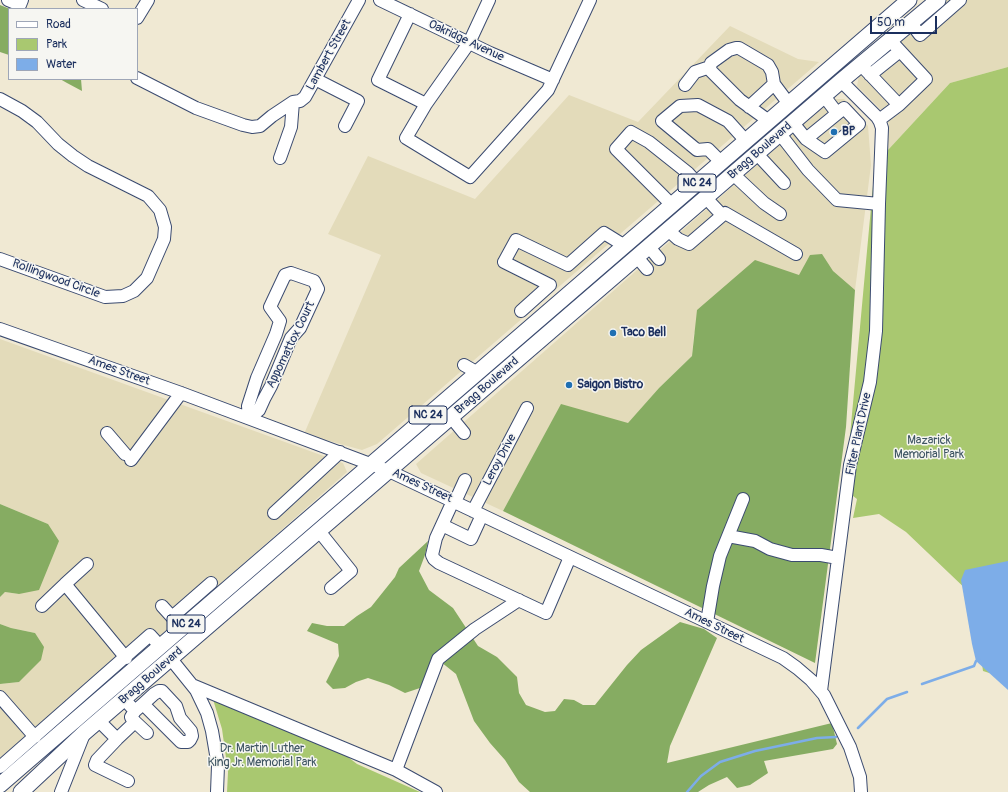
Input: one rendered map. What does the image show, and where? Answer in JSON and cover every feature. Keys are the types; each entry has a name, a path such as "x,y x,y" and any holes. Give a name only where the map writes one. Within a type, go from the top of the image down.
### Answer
{"main road":[{"name":"Bragg Boulevard","path":"0,785 18,760 78,709 125,665 160,646 212,584 372,464 909,0"},
{"name":"Bragg Boulevard","path":"21,792 84,733 841,81 866,70 895,46 910,23 938,0"},
{"path":"758,153 763,138 826,83 834,64"}],"street":[{"path":"8,0 20,5 22,0"},
{"path":"83,0 100,8"},
{"path":"138,16 148,0"},
{"name":"Lambert Street","path":"138,79 196,108 243,126 260,126 293,102 300,101 305,97 359,0"},
{"name":"Oakridge Avenue","path":"380,0 469,43 553,80"},
{"path":"489,0 469,43 426,104 406,138 470,177 548,90 590,0"},
{"path":"910,23 920,35 960,0"},
{"path":"410,14 378,80 426,104"},
{"path":"793,123 806,139 825,152 859,124 899,105 926,79 895,46"},
{"path":"685,85 696,72 710,67 711,63 728,50 739,48 768,65 772,72 774,84 789,104"},
{"path":"710,67 711,71 740,100 769,121"},
{"path":"866,70 899,105"},
{"path":"315,79 358,101 345,126"},
{"path":"841,81 875,116"},
{"path":"749,107 774,84"},
{"path":"824,96 837,113"},
{"name":"Rollingwood Circle","path":"0,99 22,111 37,122 58,144 83,163 148,196 160,210 165,227 164,239 147,278 134,291 123,296 105,297 0,258"},
{"path":"280,158 291,127 293,102"},
{"path":"721,162 708,150 696,150 662,121 680,106 698,105 728,121 746,141"},
{"path":"806,139 844,108 859,124"},
{"name":"Filter Plant Drive","path":"821,691 850,465 870,382 876,331 882,128 875,116"},
{"path":"672,205 616,149 631,132 649,142 688,173 697,183"},
{"path":"780,134 808,170 837,200 879,204"},
{"path":"758,153 784,183"},
{"path":"733,174 764,203 780,214"},
{"path":"706,198 722,215"},
{"path":"668,230 678,239 689,244 725,213 796,254"},
{"path":"521,311 550,285 504,262 516,240 568,265 604,233 625,246"},
{"path":"649,247 659,259"},
{"path":"637,257 647,269"},
{"name":"Appomattox Court","path":"249,418 259,410 274,380 291,338 300,328 318,289 314,281 291,273 285,275 270,307 280,320"},
{"path":"249,418 248,406 280,320 300,328"},
{"name":"Ames Street","path":"0,329 181,393 389,471 782,658 797,668 821,691"},
{"path":"464,365 478,373"},
{"path":"259,375 274,380"},
{"path":"107,433 128,457 181,393"},
{"name":"Leroy Drive","path":"442,525 471,539 478,513 527,408"},
{"path":"451,417 464,433"},
{"path":"274,513 340,452"},
{"path":"465,480 436,538 432,555 438,563 546,612 570,557"},
{"path":"707,622 718,564 743,500"},
{"path":"319,531 351,571 331,588"},
{"path":"728,536 755,541 770,549 792,555 821,555 838,558"},
{"path":"42,606 87,564"},
{"path":"65,584 125,665"},
{"path":"162,606 172,617 212,584"},
{"path":"396,770 438,659 475,629 519,600"},
{"path":"171,659 192,685 204,705 210,722 218,766 217,792"},
{"path":"192,685 396,770 436,792"},
{"path":"821,691 850,747 860,778 861,792"},
{"path":"0,697 35,737"},
{"path":"124,699 138,712 147,733"},
{"path":"128,780 95,765 97,760 117,739 138,712"},
{"path":"99,721 117,739"},
{"path":"0,767 18,760 35,737 61,723"},
{"path":"61,792 84,733"}],"shaded area":[{"path":"946,0 1008,0 1008,67 950,83 887,151 889,124 882,111 857,86 859,75"},
{"path":"730,26 798,59 819,62 377,444 362,450 304,434 381,255 328,234 368,156 475,199 569,95 638,122"},
{"path":"832,99 844,99 868,126 871,165 855,290 800,275 694,333 692,356 659,388 628,424 561,405 503,511 421,473 416,464"},
{"path":"0,339 343,463 347,472 159,638 0,775 0,684 19,682 35,633 0,624 0,597 5,592 19,594 48,524 0,504"}],"green space":[{"path":"0,5 8,8 8,55 0,52"},
{"name":"Mazarick Memorial Park","path":"1008,67 1008,679 983,671 972,593 971,594 906,532 879,514 853,518 857,499 845,490 875,164 950,83"},
{"path":"62,80 81,80 82,91"},
{"path":"822,254 833,271 855,290 846,427 815,663 503,511 561,404 628,423 659,388 692,356 697,310 755,260 799,275 810,255"},
{"path":"0,504 48,524 59,541 39,590 19,594 5,592 0,597"},
{"path":"428,541 419,571 429,590 453,608 478,646 497,657 517,677 519,693 526,705 545,712 555,711 564,699 574,700 583,705 595,705 641,650 680,622 704,629 717,638 670,746 667,763 832,723 837,744 833,749 764,761 768,773 750,785 737,788 727,777 698,792 530,792 519,782 505,760 474,721 456,674 441,662 430,666 420,688 405,693 389,685 368,678 345,688 333,689 326,682 339,656 338,644 307,631 312,623 327,626 344,626 371,607 395,577 399,568"},
{"path":"0,624 35,633 44,647 41,660 19,682 0,684"},
{"name":"Dr. Martin Luther King Jr. Memorial Park","path":"212,696 344,754 357,764 420,792 227,792 228,772 222,729"}],"water":[{"path":"1008,561 1008,690 976,661 961,580 965,570"}],"waterway":[{"path":"922,684 974,666 976,661 979,659"},
{"path":"858,728 887,699 907,692"},
{"path":"687,792 701,776 720,762 755,751 817,738 836,737"}],"place":[{"name":"BP","path":"834,132"},
{"name":"Taco Bell","path":"613,333"},
{"name":"Saigon Bistro","path":"569,385"}]}
